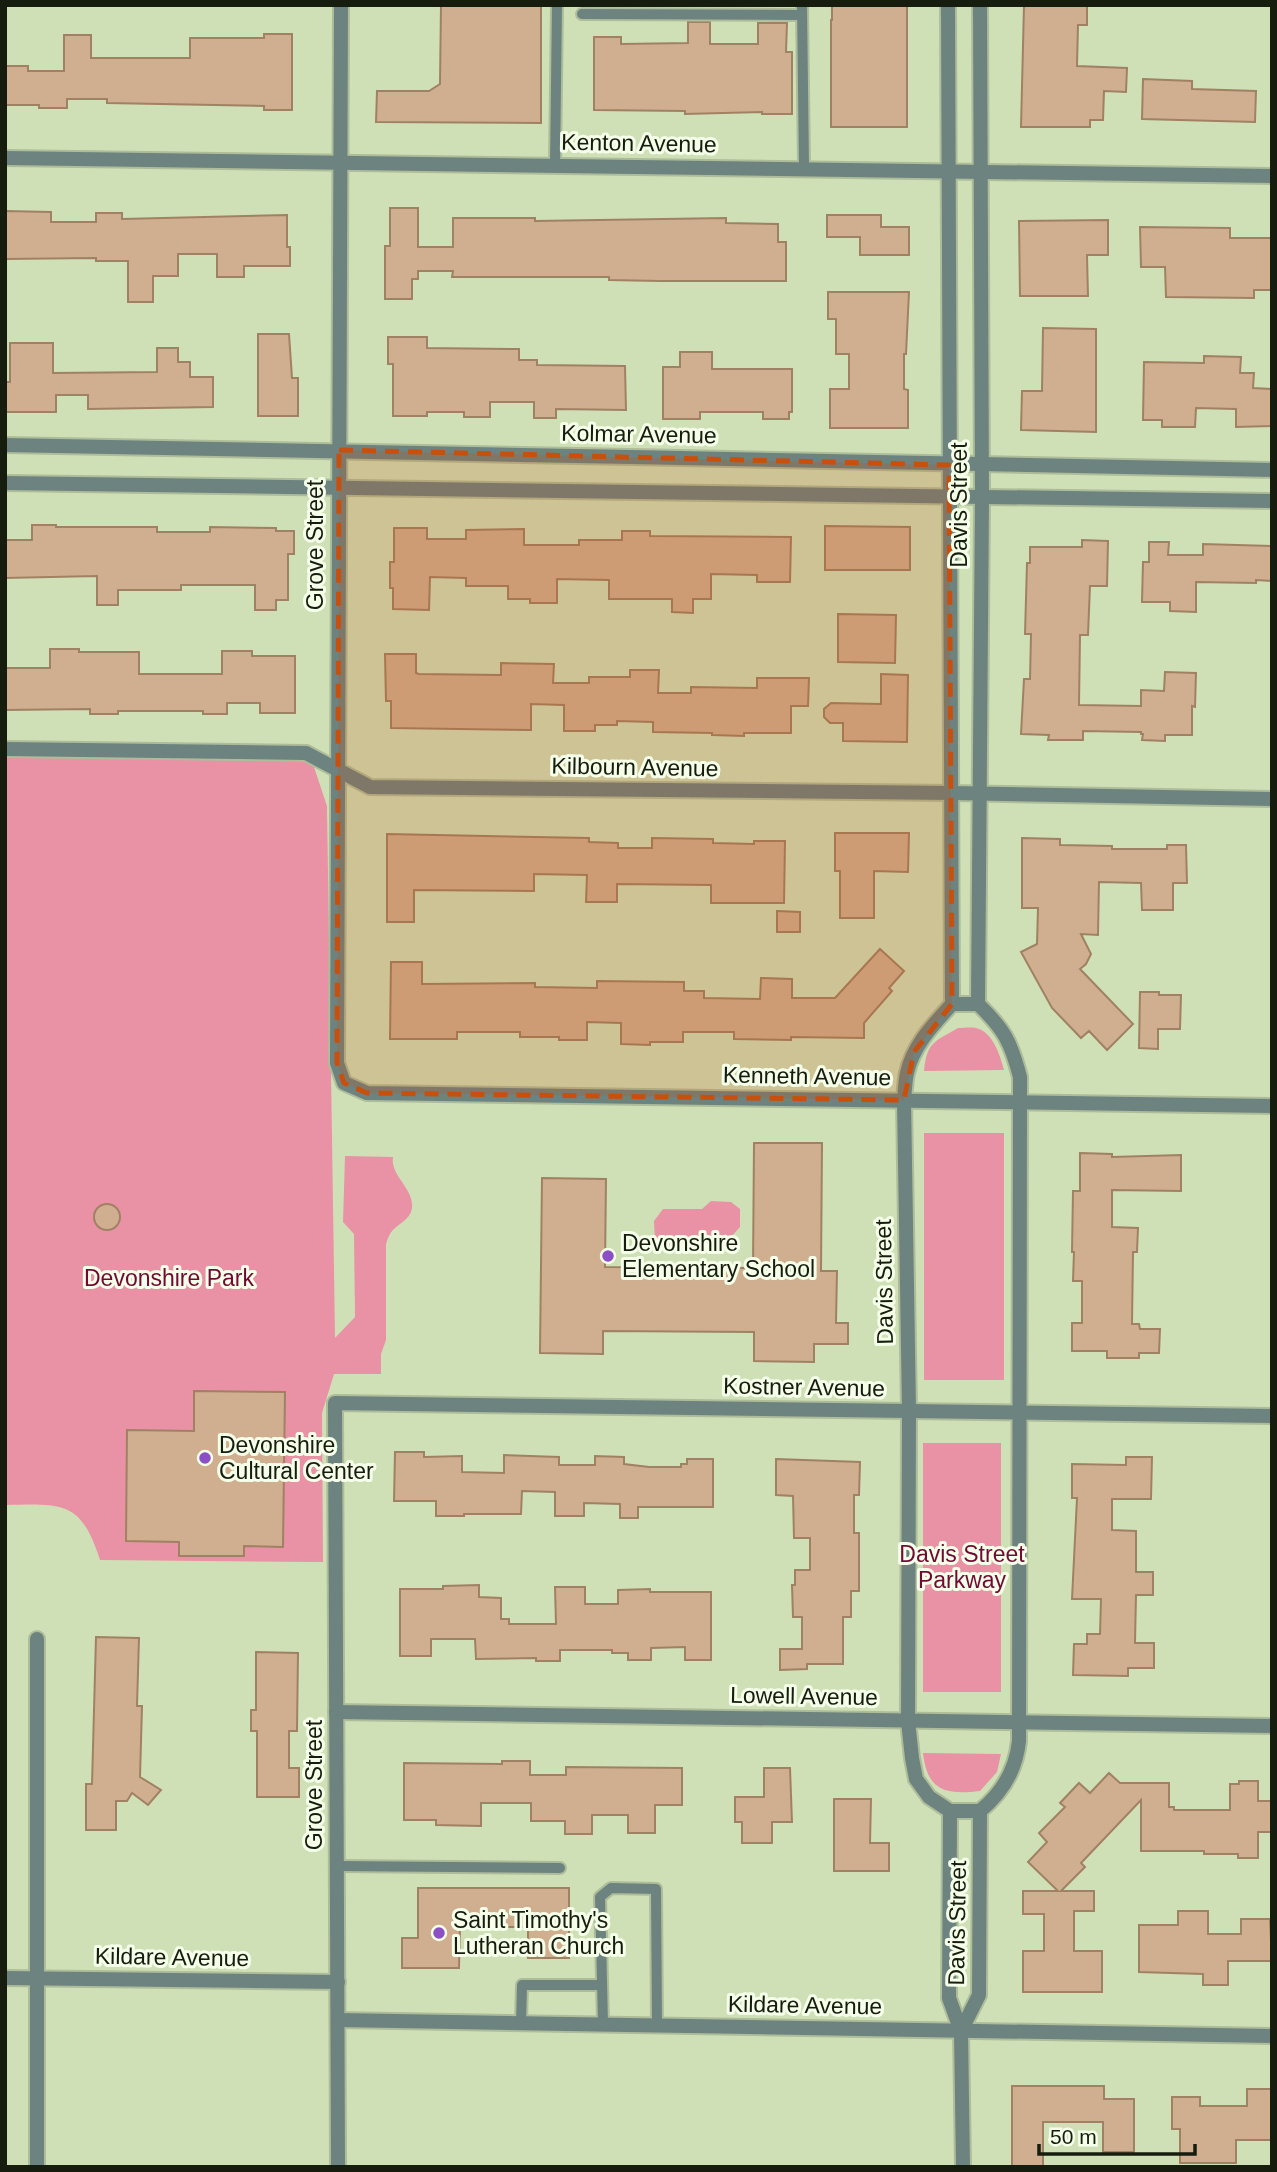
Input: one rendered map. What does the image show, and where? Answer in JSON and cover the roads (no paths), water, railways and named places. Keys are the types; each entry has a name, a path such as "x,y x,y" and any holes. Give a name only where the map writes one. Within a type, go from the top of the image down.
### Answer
{"street":[{"name":"Grove Street","path":"341,5 337,1063 344,1083"},
{"name":"Davis Street","path":"948,5 952,1004 926,1033 914,1052 907,1072 904,1100 909,1411 908,1721 916,1779 929,1797 950,1811 949,1997 961,2031 963,2167"},
{"name":"Davis Street","path":"978,1004 982,498 980,5"},
{"name":"Kenton Avenue","path":"5,158 1272,176"},
{"name":"Kolmar Avenue","path":"5,445 1272,470"},
{"path":"5,483 1272,501"},
{"name":"Kilbourn Avenue","path":"5,749 306,753 370,787 981,793 1272,799"},
{"path":"950,1811 980,1811 996,1797 1010,1774 1018,1749 1020,1722 1020,1077 1013,1050 1000,1025 978,1004 952,1004"},
{"name":"Kenneth Avenue","path":"344,1083 367,1093 1272,1106"},
{"name":"Grove Street","path":"335,1403 338,2167"},
{"name":"Kostner Avenue","path":"335,1403 1272,1416"},
{"path":"37,1639 37,2167"},
{"name":"Lowell Avenue","path":"337,1712 1272,1726"},
{"name":"Davis Street","path":"961,2031 979,1996 980,1811"},
{"name":"Kildare Avenue","path":"5,1978 338,1982"},
{"name":"Kildare Avenue","path":"338,2020 1272,2036"}],"lane":[{"path":"555,165 557,5"},
{"path":"582,14 802,10 804,168"},
{"path":"337,1866 560,1868"},
{"path":"603,2025 600,1897 611,1888 656,1889 657,2025"},
{"path":"521,2023 522,1985 603,1985"}],"place":[{"name":"Devonshire Elementary School","path":"608,1256"},
{"name":"Devonshire Cultural Center","path":"205,1458"},
{"name":"Saint Timothy's Lutheran Church","path":"439,1933"}],"park label":[{"name":"Devonshire Park","path":"169,1278"},
{"name":"Davis Street Parkway","path":"962,1567"}]}
